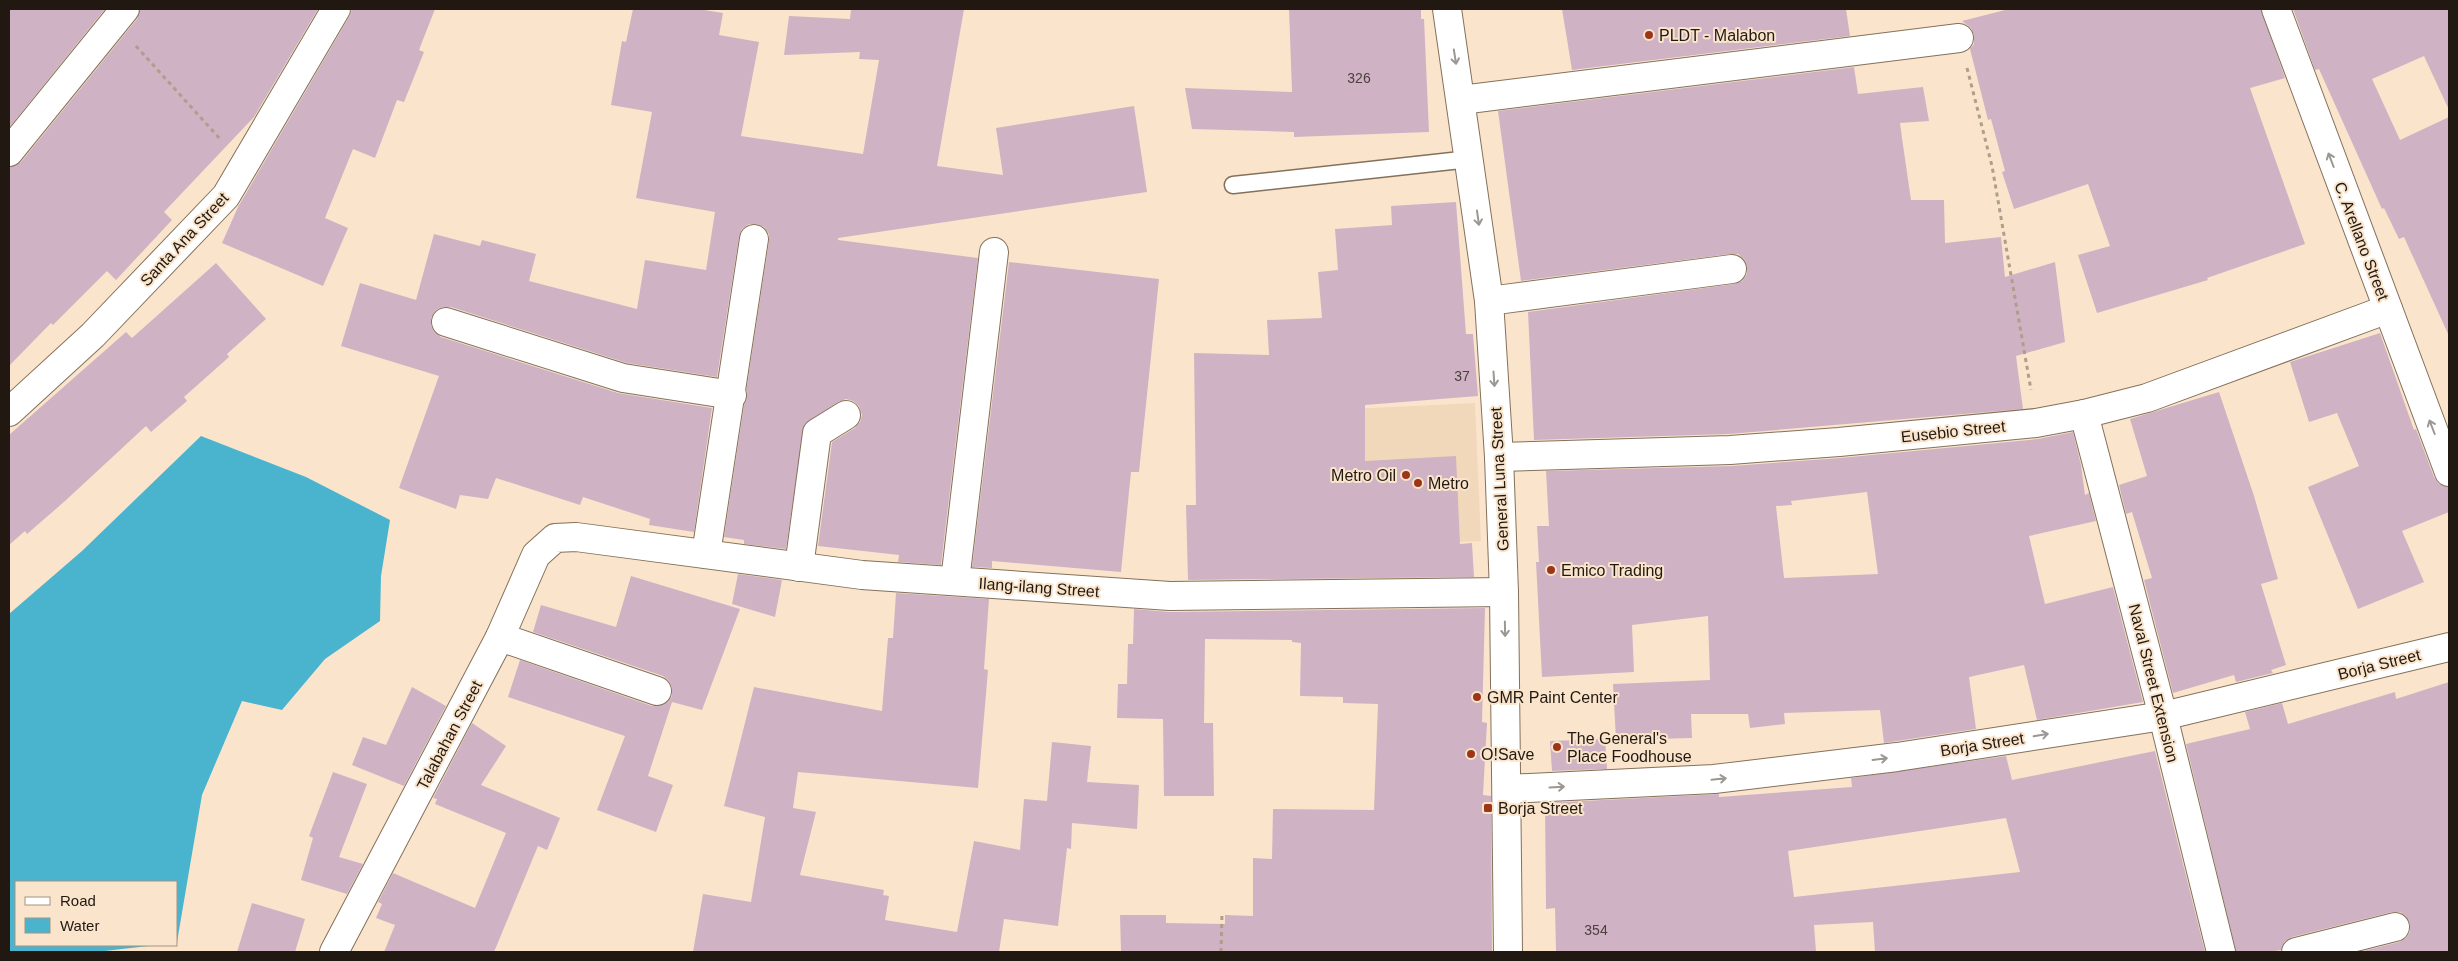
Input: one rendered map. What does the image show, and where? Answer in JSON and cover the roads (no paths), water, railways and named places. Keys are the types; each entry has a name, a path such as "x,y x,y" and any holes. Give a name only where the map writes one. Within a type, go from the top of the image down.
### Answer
{"street":[{"name":"Santa Ana Street","path":"9,412 93,335 219,203 244,166 336,9"},
{"name":"General Luna Street","path":"1448,9 1490,301 1504,592 1508,789 1508,952"},
{"name":"C. Arellano Street","path":"2276,9 2449,472"},
{"path":"9,152 120,16"},
{"path":"1461,100 1959,38"},
{"path":"706,554 732,395 754,239"},
{"path":"955,581 994,252"},
{"path":"1490,301 1732,269"},
{"name":"Eusebio Street","path":"1499,457 1730,450 1840,442 2036,423 2084,414 2147,398 2388,309"},
{"path":"446,322 623,378 732,395"},
{"name":"Naval Street Extension","path":"2084,414 2164,716 2221,952"},
{"path":"799,567 817,433 846,415"},
{"name":"Ilang-ilang Street","path":"576,537 862,575 1170,596 1504,592"},
{"name":"Talabahan Street","path":"334,952 500,637 536,555 555,538 576,537"},
{"path":"500,637 657,690"},
{"name":"Borja Street","path":"1508,789 1714,779 1897,757 2164,716 2449,647"},
{"path":"2296,952 2395,928"}],"lane":[{"path":"1233,185 1470,159"}],"water":[{"path":"201,436 306,477 390,520 381,576 380,621 325,659 282,710 242,701 202,795 178,936 178,881 15,881 15,946 148,946 96,952 9,952 9,614 82,551"}],"place":[{"name":"PLDT - Malabon","path":"1649,35"},
{"name":"Metro Oil","path":"1406,475"},
{"name":"Metro","path":"1418,483"},
{"name":"Emico Trading","path":"1551,570"},
{"name":"GMR Paint Center","path":"1477,697"},
{"name":"The General's Place Foodhouse","path":"1557,747"},
{"name":"O!Save","path":"1471,754"},
{"name":"Borja Street","path":"1488,808"}]}
